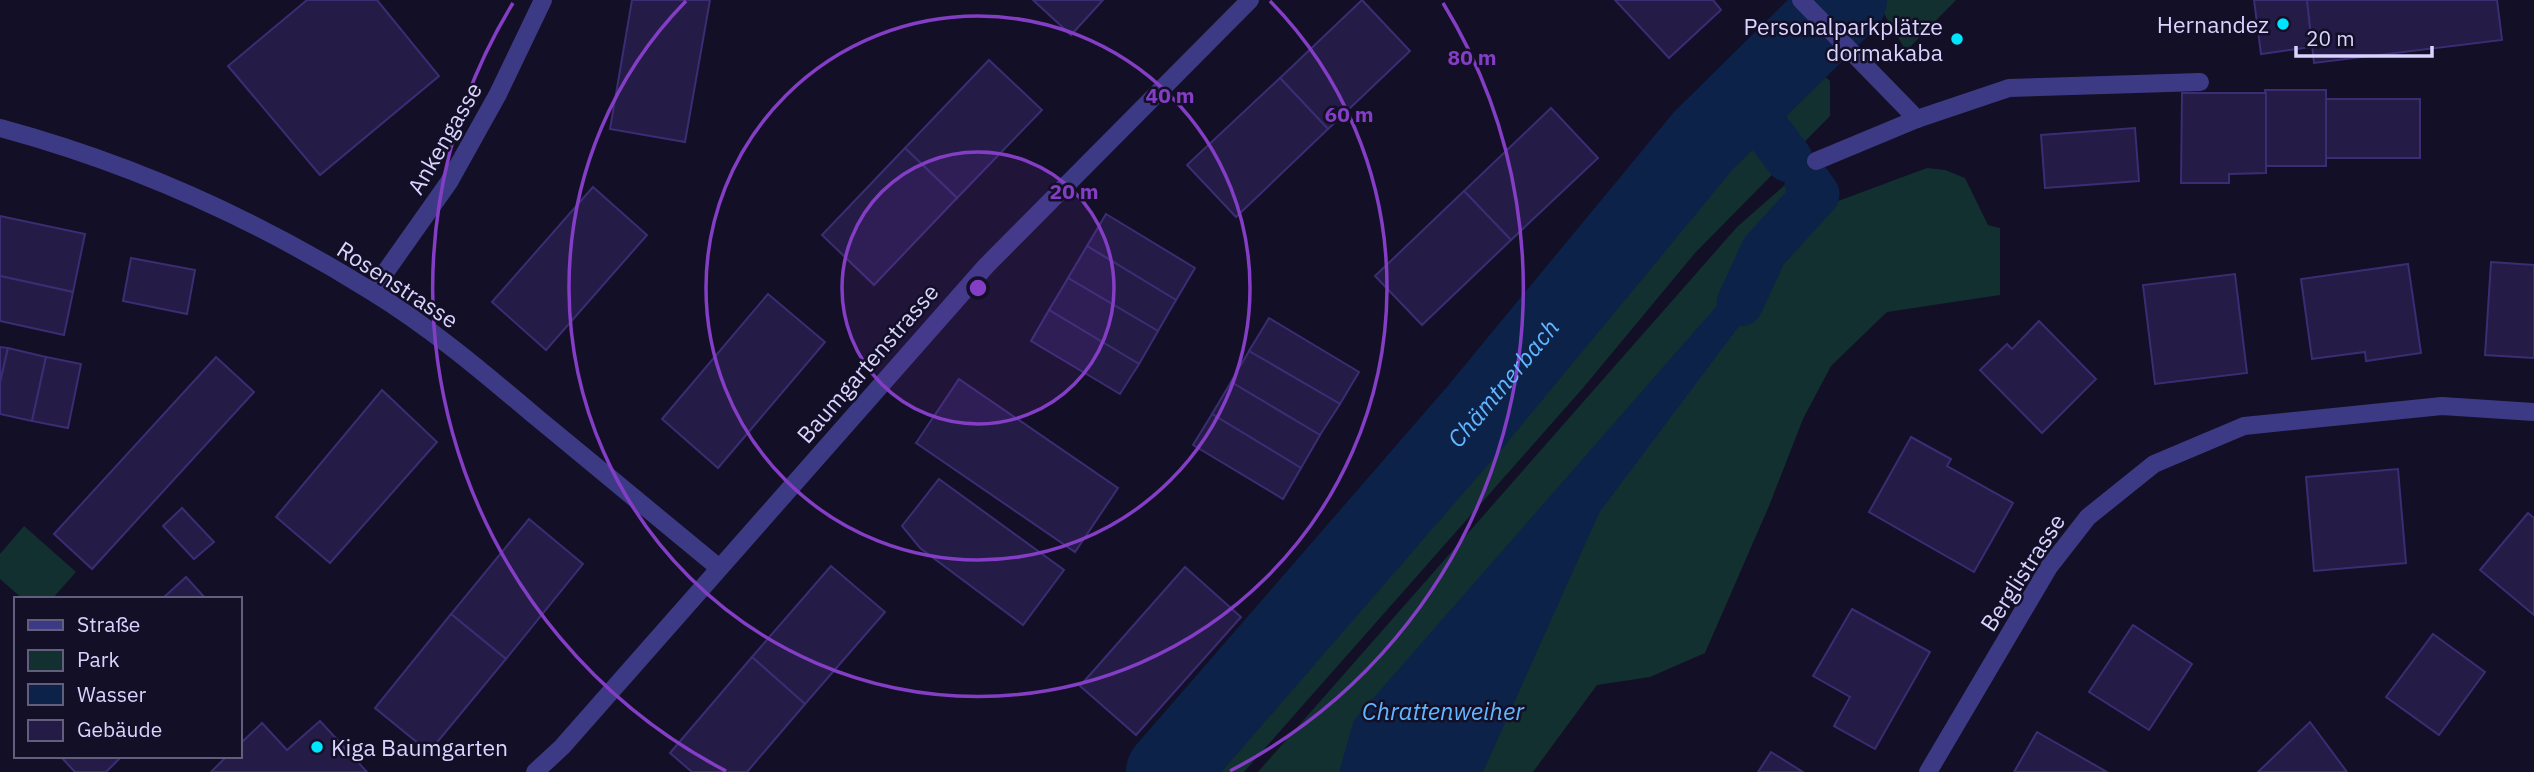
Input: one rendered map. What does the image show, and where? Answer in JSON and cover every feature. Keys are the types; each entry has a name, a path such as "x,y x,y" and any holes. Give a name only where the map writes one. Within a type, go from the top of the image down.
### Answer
{"street":[{"name":"Ankengasse","path":"372,291 449,182 498,94 543,0"},
{"name":"Baumgartenstrasse","path":"535,772 562,747 986,266 1250,0"},
{"path":"1801,0 1917,119"},
{"path":"1816,161 1917,119 2009,88 2200,82"},
{"name":"Rosenstrasse","path":"0,128 34,137 144,176 259,227 372,291 468,360 718,567"},
{"name":"Berglistrasse","path":"1928,772 2049,567 2088,517 2154,464 2244,426 2442,406 2534,412"}],"green space":[{"path":"1876,0 1956,0 1906,51"},
{"path":"1795,51 1830,81 1830,116 1695,253 1583,388 1244,772 1167,772 1476,416 1704,140"},
{"path":"1816,161 1838,201 1927,168 1945,170 1965,178 1988,225 2000,228 2000,295 1887,312 1831,366 1803,419 1769,506 1705,653 1650,677 1597,685 1533,772 1258,772 1737,227"},
{"path":"24,526 76,572 54,597 21,597 0,579 0,554"}],"water":[{"name":"Chrattenweiher","path":"1729,292 1749,313 1599,513 1483,772 1339,772 1354,720"}],"building":[{"path":"307,0 377,0 439,76 320,175 228,66"},
{"path":"632,0 710,0 685,142 610,129"},
{"path":"1033,0 1103,0 1071,35"},
{"path":"1362,0 1410,51 1328,129 1280,78"},
{"path":"1615,0 1713,0 1721,10 1669,58"},
{"name":"Hernandez","path":"2254,0 2307,0 2312,47 2261,54"},
{"path":"2307,0 2497,0 2502,40 2314,63"},
{"path":"989,60 1042,110 957,198 905,148"},
{"path":"1280,78 1328,129 1236,217 1187,165"},
{"path":"2265,90 2326,90 2326,166 2266,166"},
{"path":"2182,93 2266,93 2266,173 2229,174 2229,183 2181,183"},
{"path":"2326,99 2420,99 2420,158 2326,158"},
{"path":"1551,108 1598,158 1511,240 1464,191"},
{"path":"2135,128 2139,181 2045,188 2041,135"},
{"path":"905,148 957,198 874,285 822,235"},
{"path":"593,187 647,235 546,350 492,302"},
{"path":"1464,191 1511,240 1422,325 1375,276"},
{"path":"1106,214 1195,268 1176,300 1087,246"},
{"path":"0,216 85,234 73,292 0,276"},
{"path":"1087,246 1176,300 1158,331 1068,278"},
{"path":"131,258 195,270 187,314 123,301"},
{"path":"2491,262 2534,265 2534,358 2485,355"},
{"path":"2408,264 2421,353 2366,361 2365,352 2312,359 2301,279"},
{"path":"2235,274 2247,373 2155,384 2143,285"},
{"path":"0,276 73,292 64,335 0,321"},
{"path":"1068,278 1158,331 1139,364 1049,310"},
{"path":"768,294 825,342 718,468 662,419"},
{"path":"1049,310 1139,364 1120,394 1031,341"},
{"path":"1269,318 1359,372 1340,404 1249,351"},
{"path":"2039,321 2096,379 2042,433 1980,370 2007,344 2012,349"},
{"path":"0,347 8,348 0,383"},
{"path":"8,348 46,357 32,421 0,414 0,383"},
{"path":"1249,351 1340,404 1320,435 1231,382"},
{"path":"46,357 81,364 68,428 32,421"},
{"path":"216,357 254,392 92,569 54,534"},
{"path":"959,379 1118,488 1075,552 916,443"},
{"path":"1231,382 1320,435 1301,468 1212,414"},
{"path":"382,390 437,442 330,563 276,517"},
{"path":"1212,414 1301,468 1283,499 1193,445"},
{"path":"1911,437 1951,459 1947,466 2013,503 1974,572 1869,512"},
{"path":"2398,469 2406,563 2314,571 2306,477"},
{"path":"939,479 1064,570 1023,625 920,548 902,526"},
{"path":"182,508 214,542 194,559 163,526"},
{"path":"2528,513 2534,518 2534,615 2480,570"},
{"path":"529,519 583,564 506,659 451,614"},
{"path":"831,566 885,612 805,704 752,657"},
{"path":"1185,567 1241,617 1136,735 1080,686"},
{"path":"186,577 204,597 164,597"},
{"path":"1852,609 1930,652 1875,749 1834,726 1850,697 1813,676"},
{"path":"451,614 506,659 429,752 375,708"},
{"path":"2133,625 2192,664 2149,730 2089,692"},
{"path":"2433,634 2485,672 2439,735 2386,697"},
{"path":"752,657 805,704 747,772 692,772 670,753"},
{"name":"Kiga Baumgarten","path":"320,721 367,772 211,772 225,758 242,758 242,742 262,723 287,750"},
{"path":"2310,722 2347,772 2258,772"},
{"path":"2037,732 2107,772 2014,772"},
{"path":"1771,752 1803,772 1758,772"},
{"path":"62,758 120,758 106,772 75,772"}],"waterway":[{"name":"Chämtnerbach","path":"1167,772 1476,416 1704,140 1846,0"},
{"path":"1745,101 1789,159"},
{"path":"1740,303 1764,251 1816,194 1808,183"}],"place":[{"name":"Hernandez","path":"2283,24"},
{"name":"Personalparkplätze dormakaba","path":"1957,39"},
{"name":"Kiga Baumgarten","path":"317,747"}]}
